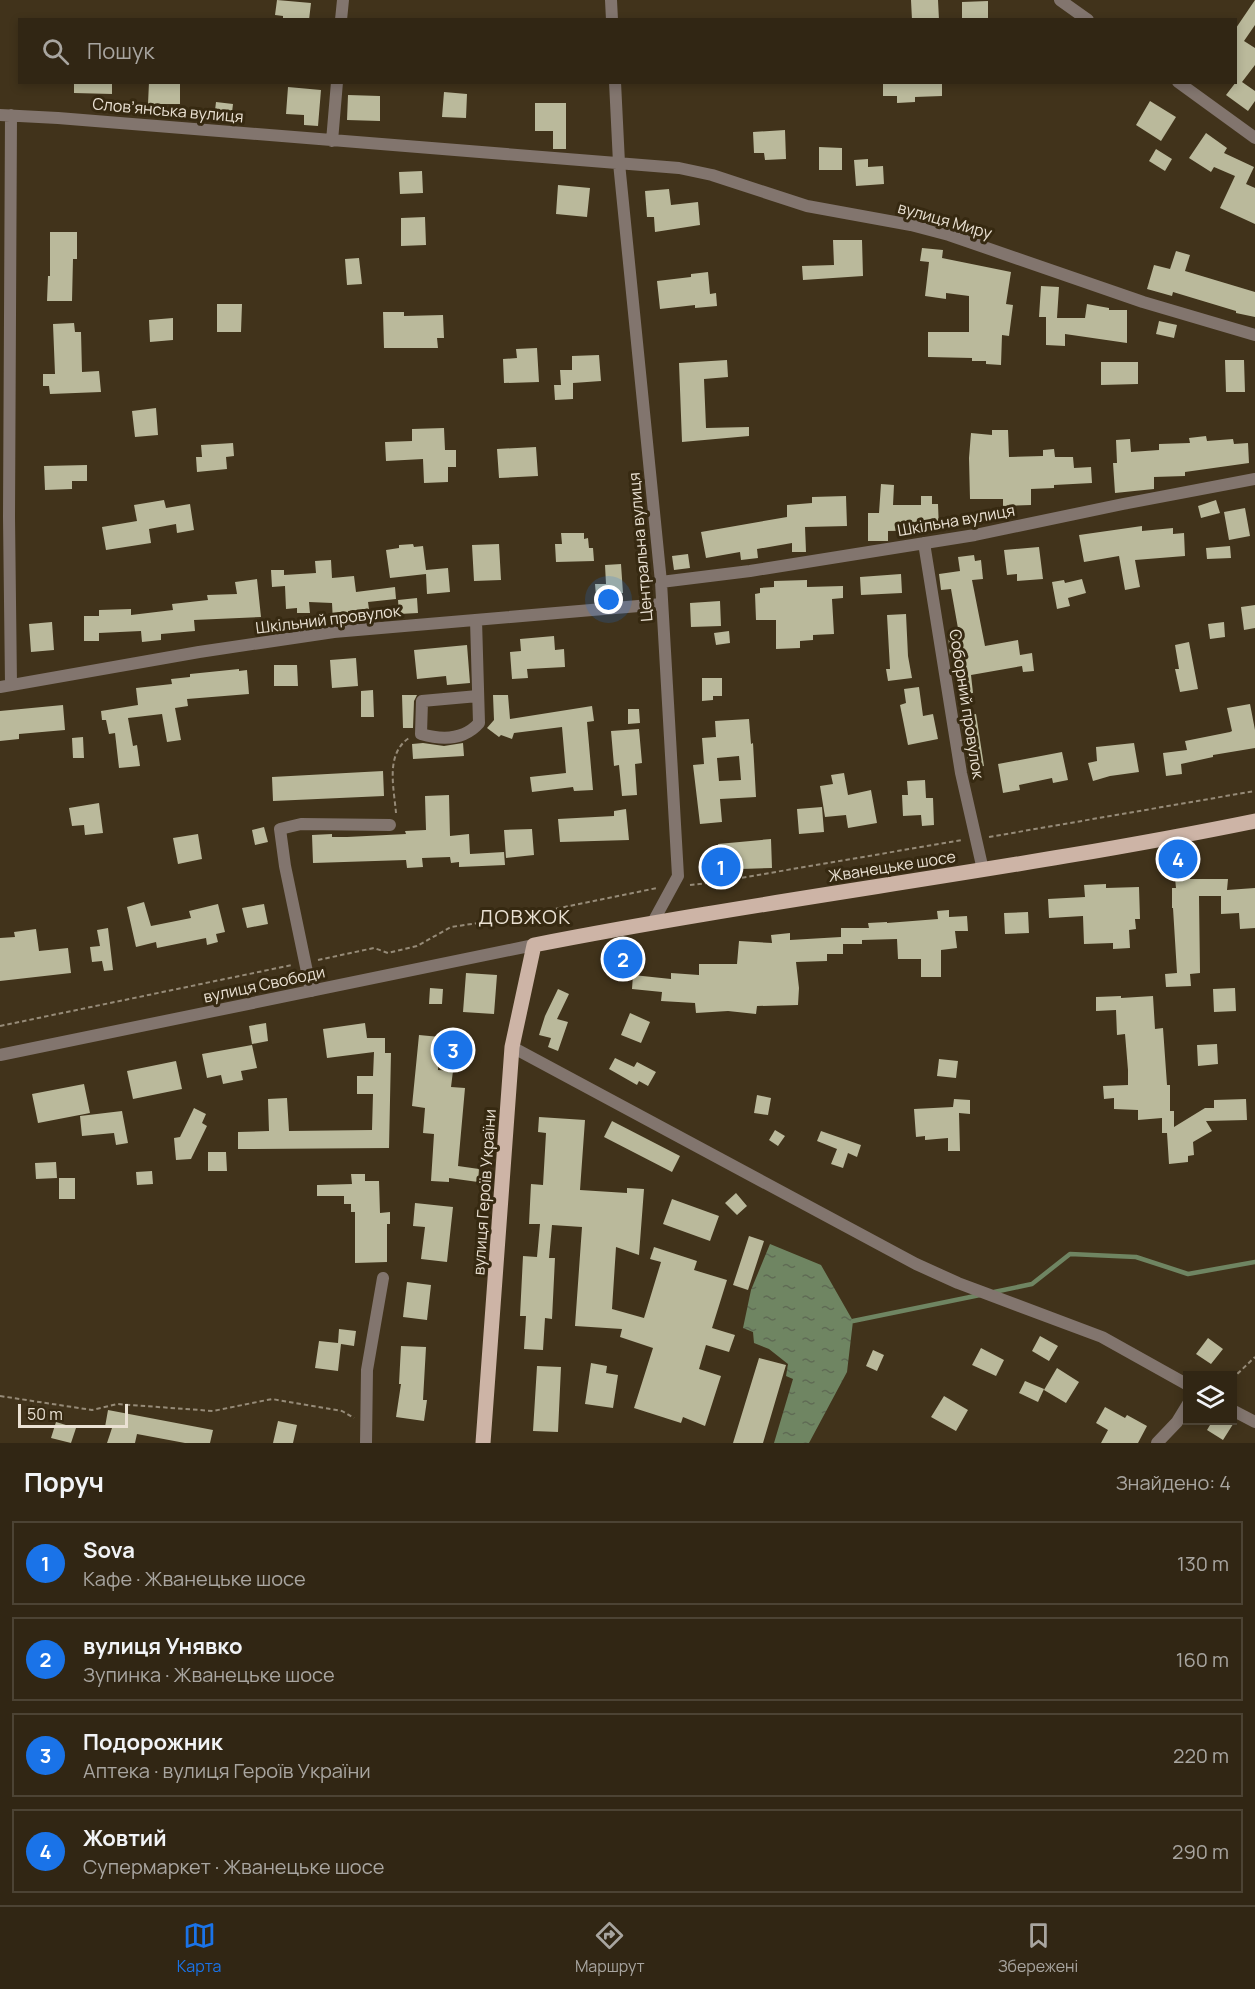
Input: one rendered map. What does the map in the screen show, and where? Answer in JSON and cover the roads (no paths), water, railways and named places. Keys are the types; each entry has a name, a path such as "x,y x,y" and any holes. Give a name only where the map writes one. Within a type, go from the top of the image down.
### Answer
{"main road":[{"name":"Жванецьке шосе","path":"534,945 652,922 982,870 1165,839 1255,821"},
{"name":"вулиця Героїв України","path":"483,1443 512,1047 534,945"}],"street":[{"path":"341,18 343,0"},
{"path":"611,0 612,18"},
{"path":"1060,0 1085,18"},
{"path":"332,141 337,84"},
{"name":"Центральна вулиця","path":"615,84 619,163 661,582 678,876 652,922"},
{"path":"1181,84 1255,138"},
{"path":"6,115 9,506 6,686"},
{"name":"Словʼянська вулиця","path":"6,115 619,163"},
{"name":"вулиця Миру","path":"619,163 652,165 701,173 807,206 911,225 950,235 1143,302 1255,335"},
{"name":"Шкільна вулиця","path":"661,582 750,571 975,535 1255,479"},
{"name":"Соборний провулок","path":"924,543 961,773 982,870"},
{"name":"Шкільний провулок","path":"6,686 199,652 334,632 662,604"},
{"path":"476,620 479,723 472,730 460,736 440,737 421,734 422,701 477,696"},
{"path":"311,991 285,866 280,829 302,824 390,825"},
{"name":"вулиця Свободи","path":"0,1054 534,945"},
{"path":"512,1047 853,1232 958,1283 1102,1337 1183,1382"},
{"path":"366,1443 367,1370 383,1278"},
{"path":"1157,1443 1183,1412"},
{"path":"1237,1412 1255,1422"}],"water":[{"path":"770,1244 821,1265 853,1321 847,1372 809,1443 774,1443 793,1379 786,1376 788,1364 769,1349 754,1343 753,1332 743,1328 751,1290"}],"waterway":[{"path":"994,1292 1032,1284 1070,1254 1136,1257 1188,1274 1255,1262"},
{"path":"853,1321 980,1295"}],"place":[{"name":"Жовтий","path":"1178,859"},
{"name":"Sova","path":"721,867"},
{"name":"вулиця Унявко","path":"623,959"},
{"name":"Подорожник","path":"453,1050"}],"district":[{"name":"ДОВЖОК","path":"525,917"}]}
